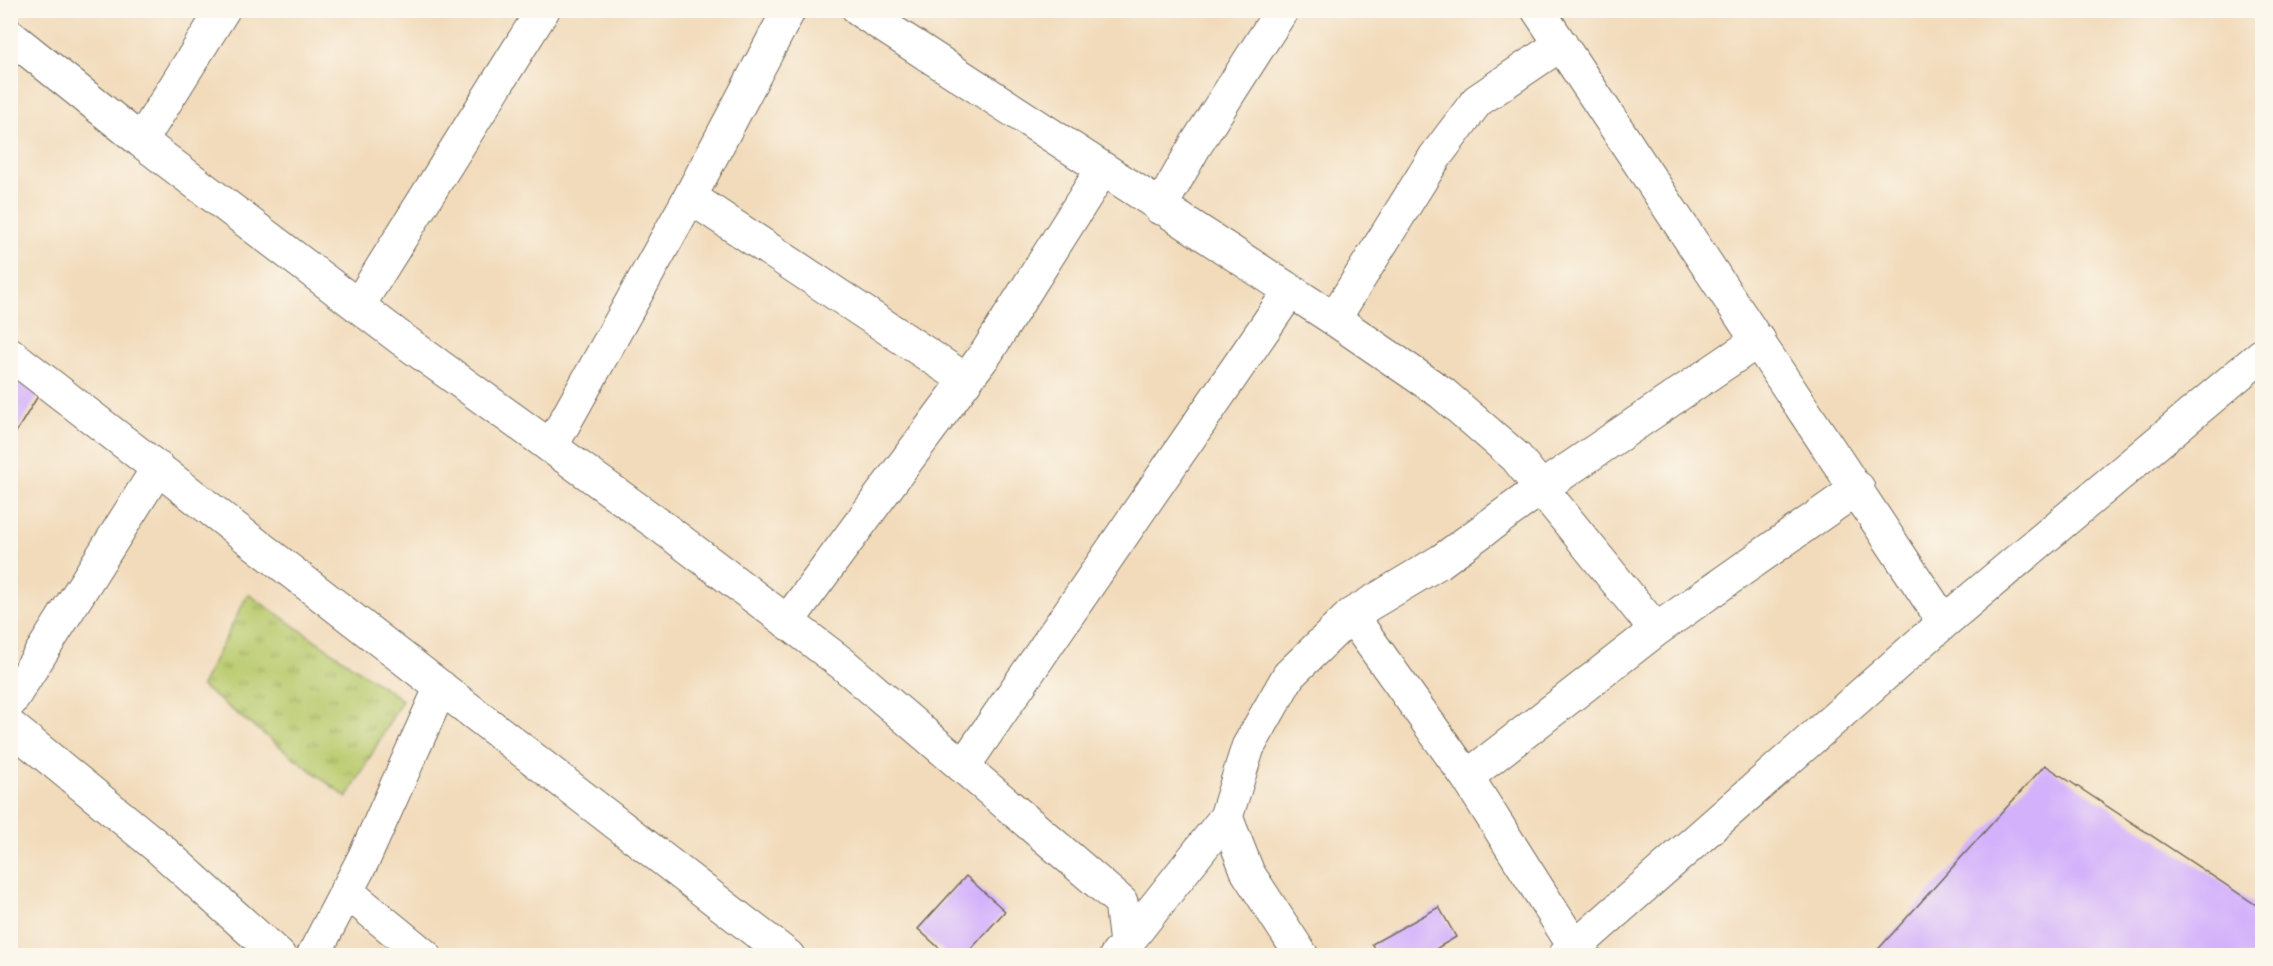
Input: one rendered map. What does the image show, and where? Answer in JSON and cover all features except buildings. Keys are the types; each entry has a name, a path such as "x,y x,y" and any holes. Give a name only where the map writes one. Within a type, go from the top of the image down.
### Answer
{"street":[{"path":"141,141 223,10"},
{"path":"358,306 543,10"},
{"path":"551,447 690,197 789,10"},
{"path":"859,10 1160,208 1334,319 1442,393 1516,457 1656,630"},
{"path":"1160,208 1195,146 1282,10"},
{"path":"1538,10 1858,488 1944,621"},
{"path":"10,36 141,141 358,306 843,664 1121,902 1121,950"},
{"path":"1334,319 1435,157 1478,101 1562,44"},
{"path":"787,622 987,352 1102,170"},
{"path":"690,197 966,380"},
{"path":"963,767 1290,291"},
{"path":"1121,950 1226,817 1248,747 1289,675 1351,615 1441,561 1541,488 1759,340"},
{"path":"10,354 788,956"},
{"path":"1351,615 1467,777 1569,951 1944,621 2262,355"},
{"path":"10,702 158,468"},
{"path":"1467,777 1656,630 1858,488"},
{"path":"313,956 365,856 441,687"},
{"path":"10,726 159,848 279,956"},
{"path":"1226,817 1248,873 1302,956"},
{"path":"346,891 424,956"}],"green space":[{"path":"248,594 402,700 347,798 201,686"}]}
